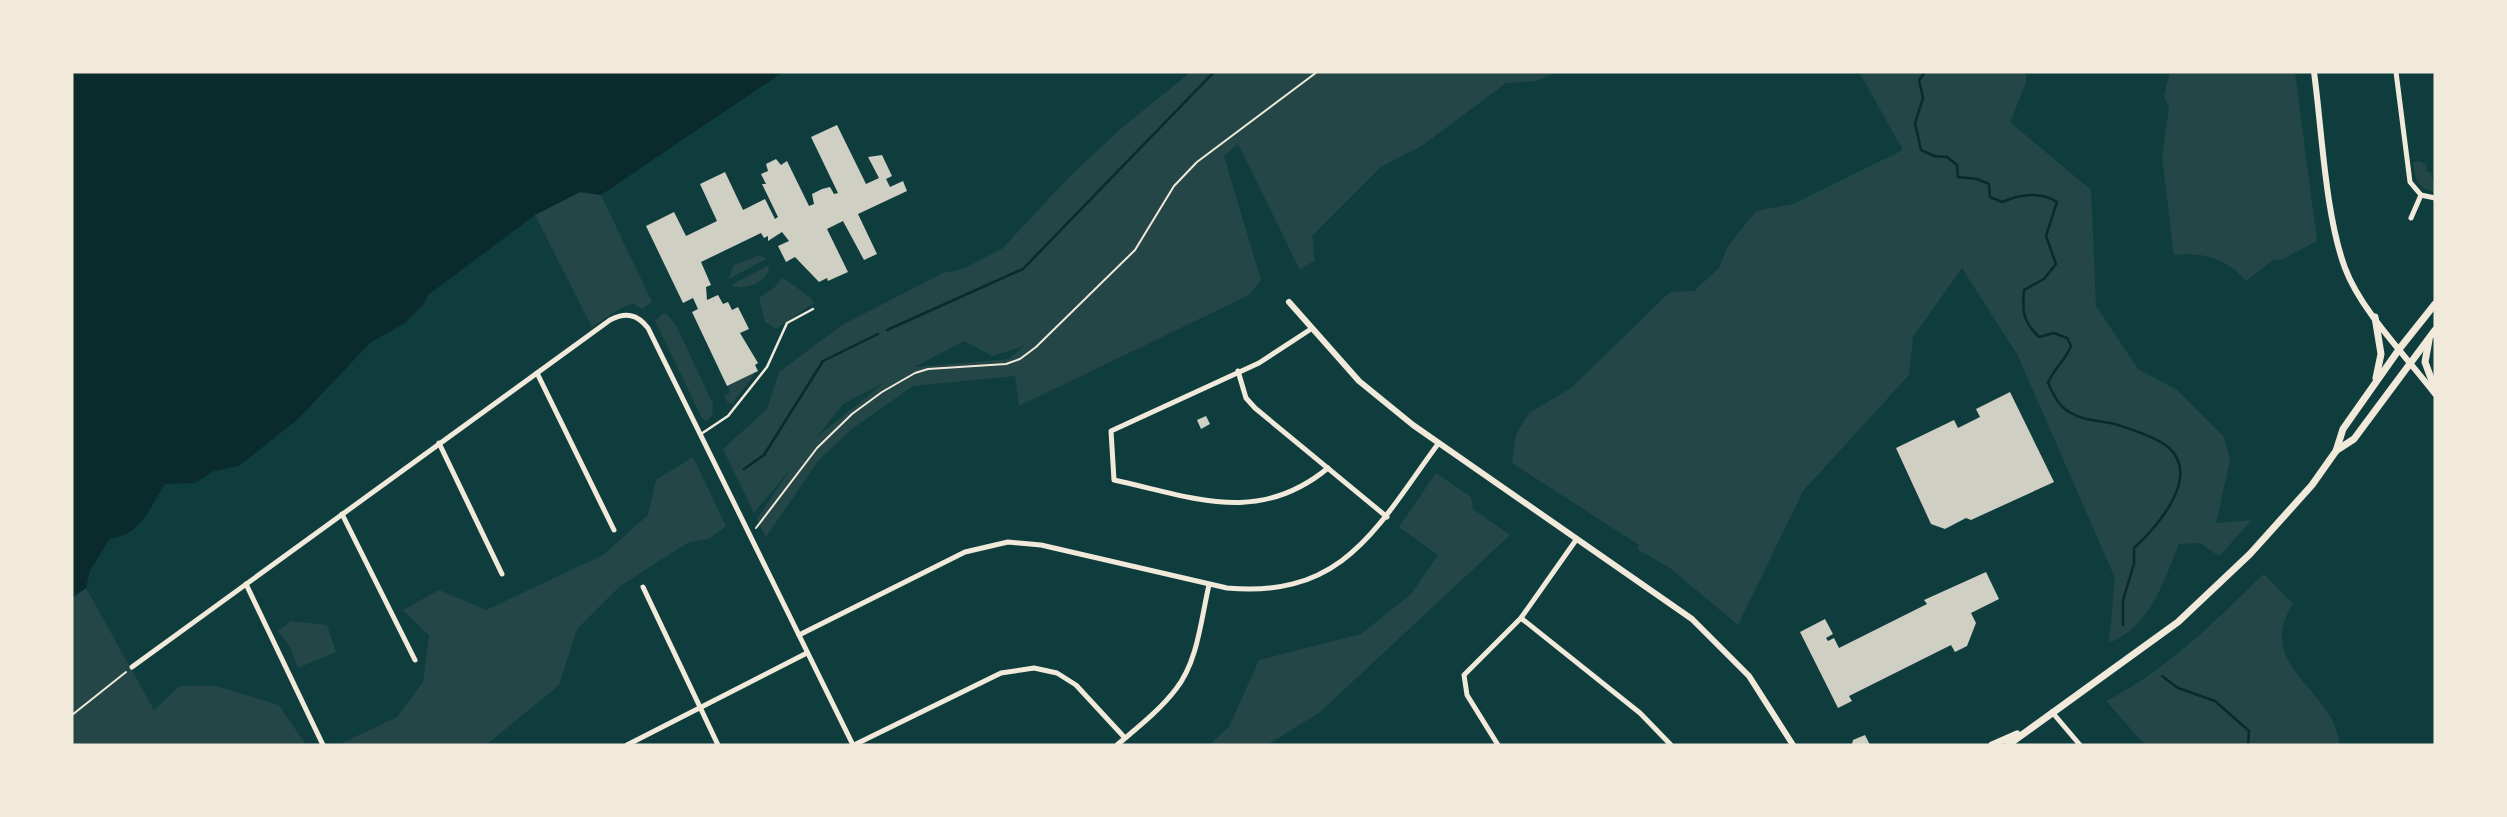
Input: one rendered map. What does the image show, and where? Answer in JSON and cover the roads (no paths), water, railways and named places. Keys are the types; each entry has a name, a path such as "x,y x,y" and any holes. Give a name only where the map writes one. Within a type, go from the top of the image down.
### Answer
{"main road":[{"path":"2008,745 2117,669 2178,622 2250,554 2312,485 2336,450 2343,429 2400,348 2435,304"},
{"path":"2374,385 2381,354 2375,317"},
{"path":"2336,450 2354,439 2433,333"},
{"path":"2433,333 2425,362 2435,392"},
{"path":"1992,745 2025,731"}],"street":[{"path":"2314,72 2336,233 2346,270 2375,317 2435,392"},
{"path":"2396,72 2410,182 2421,195 2435,198"},
{"path":"2411,218 2421,195"},
{"path":"1289,302 1359,381 1438,444 1692,619 1719,643 1763,694 1791,744"},
{"path":"132,667 610,320 629,315 640,317 648,328 853,745 1001,673 1034,668 1057,673 1076,685 1125,738"},
{"path":"1311,329 1259,363 1111,431 1114,480 1207,500 1264,502 1285,496 1328,468"},
{"path":"1238,371 1246,398 1255,408 1387,517"},
{"path":"537,373 614,530"},
{"path":"439,443 502,574"},
{"path":"799,635 965,552 996,543 1041,545 1209,586 1256,590 1300,582 1341,563 1358,549 1387,517 1438,444"},
{"path":"342,514 415,660"},
{"path":"1498,745 1467,695 1464,675 1521,618 1577,540"},
{"path":"246,584 323,745"},
{"path":"1117,745 1177,689 1184,677 1195,648 1209,586"},
{"path":"643,587 718,745"},
{"path":"1521,618 1633,707 1671,745"},
{"path":"627,745 807,653"},
{"path":"2052,712 2080,745"}],"lane":[{"path":"701,434 728,416 767,367 787,323 813,309"}],"waterway":[{"path":"887,330 1023,269 1214,72"},
{"path":"1925,72 1919,80 1923,98 1915,123 1921,150 1934,156 1947,157 1957,165 1958,177 1977,179 1989,184 1990,197 2002,202 2030,195 2044,196 2057,202 2046,236 2056,264 2044,279 2024,290 2023,304 2027,321 2039,337 2054,333 2067,338 2071,346 2048,383 2057,401 2077,416 2118,425 2157,440 2168,447 2177,459 2180,472 2172,500 2154,527 2134,548 2134,564 2123,600 2123,625"},
{"path":"744,469 764,455 823,361 878,334"},
{"path":"2162,676 2178,688 2215,701 2249,731 2248,745"}]}
